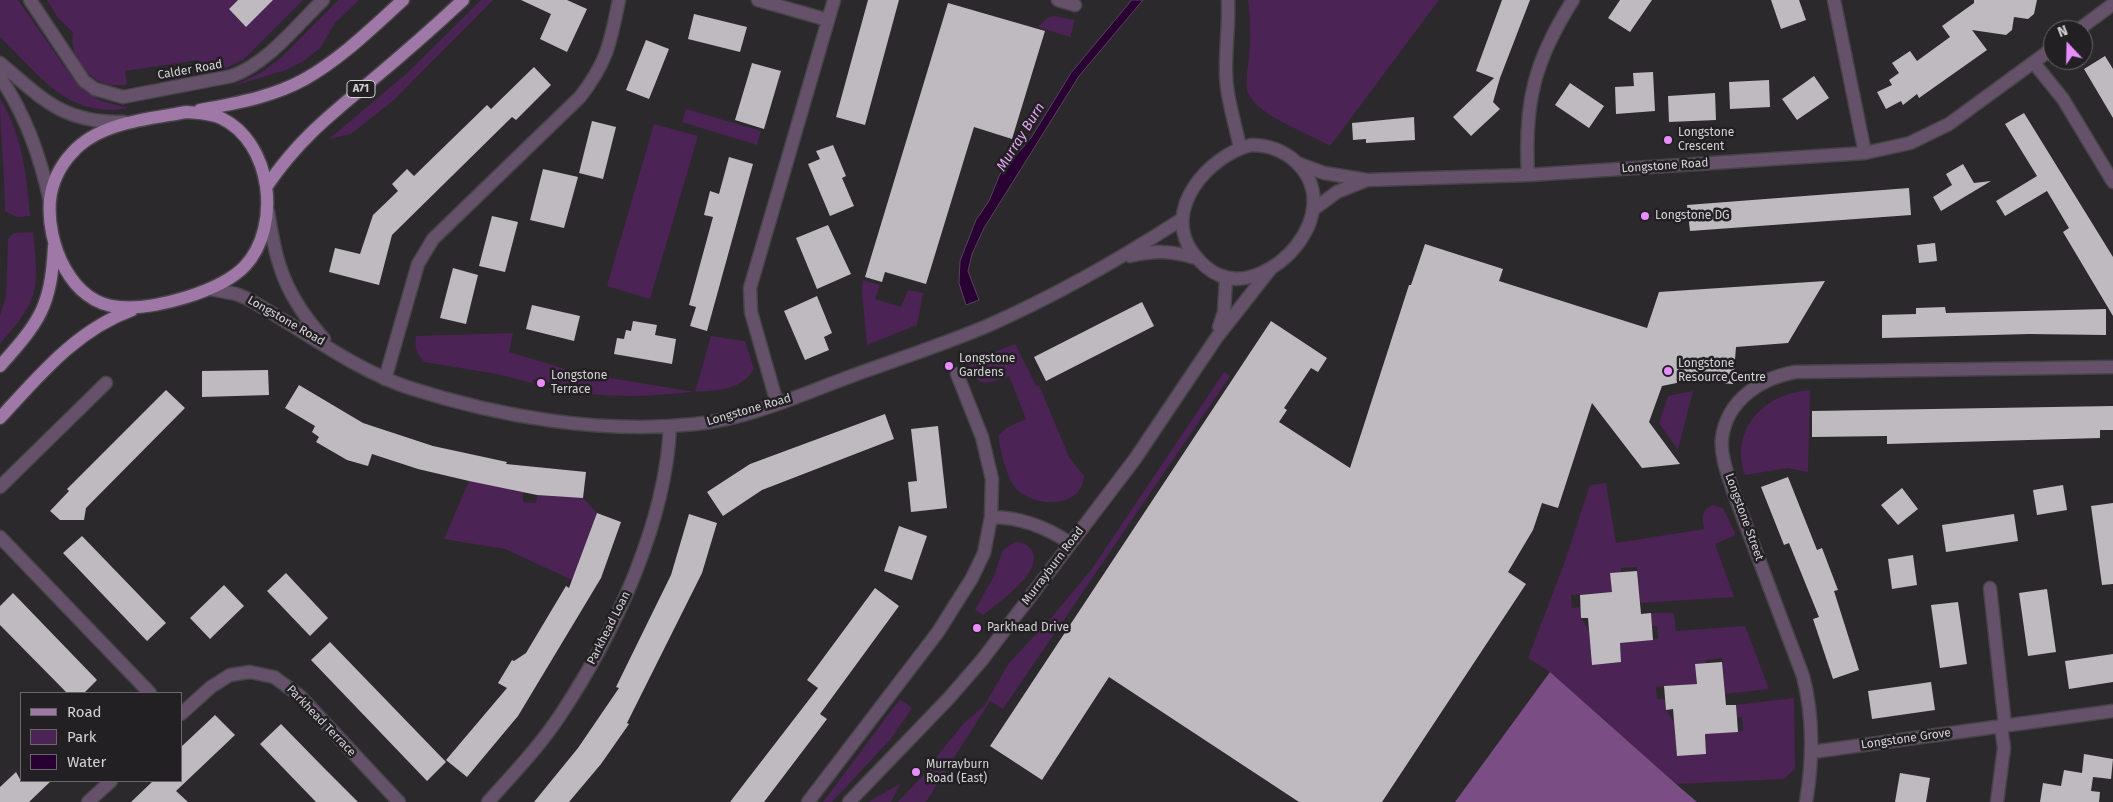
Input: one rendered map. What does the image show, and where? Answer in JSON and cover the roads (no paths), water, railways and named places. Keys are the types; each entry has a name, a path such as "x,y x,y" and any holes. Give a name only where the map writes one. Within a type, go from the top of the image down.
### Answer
{"main road":[{"path":"0,366 27,336 48,298 52,280 54,239 50,201 53,185 72,152 88,139 132,122 253,99 304,79 336,58 403,0"},
{"name":"A71","path":"267,186 282,163 313,129 434,27 463,0"},
{"path":"0,418 70,346 102,323 137,308 210,290 230,280 246,265 258,248 268,208 267,186 254,152 234,126 221,118 208,113 187,112"},
{"path":"54,239 62,262 72,279 86,295 98,303 137,308"}],"street":[{"name":"Calder Road","path":"30,0 84,81 95,89 123,96 232,76 242,72 274,48 323,0"},
{"path":"385,379 418,264 425,251 433,239 580,97 596,77 607,55 619,0"},
{"path":"758,0 828,20"},
{"path":"777,403 751,312 750,288 834,0"},
{"path":"1058,0 1075,5"},
{"path":"1228,0 1229,23 1226,67 1229,95 1240,148"},
{"path":"1528,175 1527,131 1530,94 1548,42 1573,0"},
{"path":"1834,0 1865,153"},
{"path":"2091,20 2113,4"},
{"name":"Longstone Road","path":"1297,163 1324,173 1368,180 1528,175 1865,153 1910,143 1930,135 1949,124 2043,56"},
{"path":"0,63 47,103 73,116 102,122 132,122"},
{"path":"2034,63 2063,99 2113,182"},
{"path":"0,77 15,99 28,126 39,157 50,201"},
{"path":"1261,145 1273,147 1297,163 1308,176 1313,186 1314,208 1304,236 1291,252 1272,267 1248,276 1226,278 1214,274 1196,258 1188,247 1183,234 1182,219 1187,199 1202,177 1222,156 1240,148 1261,145"},
{"name":"Longstone Road","path":"1314,208 1337,192 1368,180"},
{"name":"Longstone Road","path":"268,208 279,270 302,313 332,348"},
{"name":"Longstone Road","path":"210,290 225,291 246,298 385,379 458,402 519,415 583,424 670,426 717,420 777,403 984,327 1045,299 1121,258 1182,219"},
{"name":"Longstone Road","path":"1121,258 1151,251 1172,251 1196,258"},
{"name":"Murrayburn Road","path":"849,802 963,682 1135,459 1216,337 1272,267"},
{"name":"Murrayburn Road","path":"1216,337 1224,312 1226,278"},
{"name":"Longstone Street","path":"1806,802 1812,752 1811,716 1804,676 1733,491 1724,460 1722,438 1738,402 1751,389 1767,379 1795,372 2113,367"},
{"path":"808,802 950,615 980,561 988,539 992,485 987,454 957,374"},
{"path":"0,487 106,383"},
{"name":"Parkhead Loan","path":"488,802 560,716 626,596 648,535 665,474 670,426"},
{"path":"991,518 1036,524 1070,543"},
{"path":"0,537 149,692"},
{"path":"1990,588 2004,748 1997,802"},
{"name":"Parkhead Terrace","path":"182,713 211,687 230,675 250,672 274,677 300,696 400,802"},
{"name":"Longstone Grove","path":"1812,752 2113,711"},
{"path":"88,802 110,782"}],"water":[{"path":"1132,0 1143,0 1079,76 984,228 972,254 968,271 979,300 966,305 959,283 960,261 976,220 989,201 1000,174 1031,138 1071,73"}],"place":[{"name":"Longstone Crescent","path":"1668,140"},
{"name":"Longstone DG","path":"1645,216"},
{"name":"Longstone Gardens","path":"949,366"},
{"name":"Longstone Resource Centre","path":"1668,371"},
{"name":"Longstone Terrace","path":"541,383"},
{"name":"Parkhead Drive","path":"977,628"},
{"name":"Murrayburn Road (East)","path":"916,772"}],"water label":[{"name":"Murray Burn","path":"1021,137"}]}
